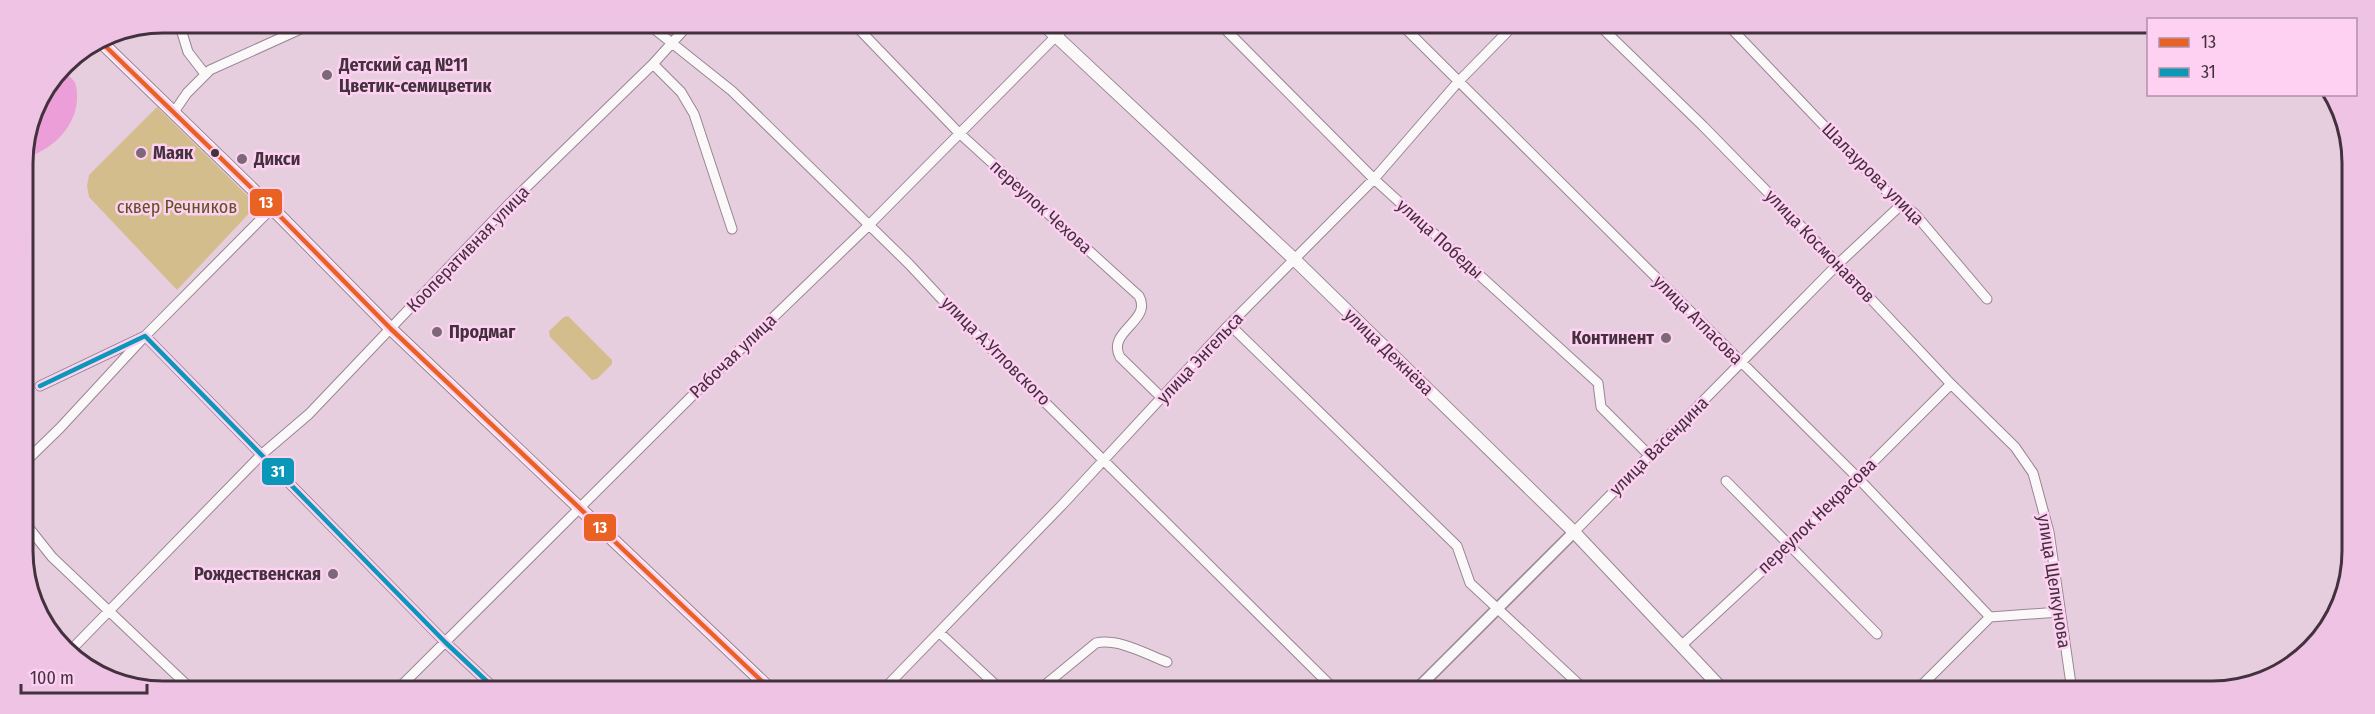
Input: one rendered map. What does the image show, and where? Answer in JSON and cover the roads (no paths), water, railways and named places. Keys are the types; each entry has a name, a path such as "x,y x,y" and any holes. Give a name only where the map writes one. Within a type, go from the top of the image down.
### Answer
{"main road":[{"name":"улица Дежнёва","path":"1052,33 1294,259 1574,532 1714,681"},
{"path":"105,46 272,207 391,329 763,681"}],"street":[{"path":"181,33 188,52 205,74"},
{"path":"174,112 187,93 205,74 233,58 291,33"},
{"name":"улица А.Угловского","path":"659,33 732,91 1326,681"},
{"name":"Кооперативная улица","path":"75,646 261,455 309,414 508,205 653,64 680,33"},
{"name":"переулок Чехова","path":"863,33 958,132 1139,296 1142,301 1141,312 1118,339 1117,351 1120,357 1162,398"},
{"name":"Рабочая улица","path":"406,681 707,381 869,225 958,132 1058,33"},
{"name":"улица Победы","path":"1229,33 1374,179 1598,383 1601,407 1648,455"},
{"name":"улица Атласова","path":"1410,33 1857,477 1990,617"},
{"name":"улица Энгельса","path":"892,681 1230,325 1374,179 1458,82 1506,33"},
{"name":"улица Космонавтов","path":"1607,33 1703,126 1838,264 1951,384 2015,447 2033,473"},
{"name":"Шалаурова улица","path":"1737,33 1890,195 1915,214 1987,299"},
{"path":"653,64 673,83 694,114 732,229"},
{"name":"улица Васендина","path":"1425,681 1838,264 1902,204"},
{"path":"33,454 272,207"},
{"path":"1230,325 1456,546 1470,583 1575,681"},
{"path":"40,386 145,336"},
{"path":"145,336 487,681"},
{"name":"переулок Некрасова","path":"1681,646 1789,546 1951,384"},
{"name":"улица Щелкунова","path":"2033,473 2049,532 2070,681"},
{"path":"1726,481 1877,634"},
{"path":"33,533 52,557 183,681"},
{"path":"1926,681 1990,617 2060,612"},
{"path":"940,633 991,681"},
{"path":"1050,681 1095,643 1104,641 1132,648 1167,662"}],"place":[{"name":"Детский сад №11 Цветик-семицветик","path":"327,75"},
{"name":"Маяк","path":"141,153"},
{"name":"Дикси","path":"242,159"},
{"name":"Продмаг","path":"437,332"},
{"name":"Континент","path":"1666,338"},
{"name":"Рождественская","path":"333,574"}],"park label":[{"name":"сквер Речников","path":"177,207"}]}
